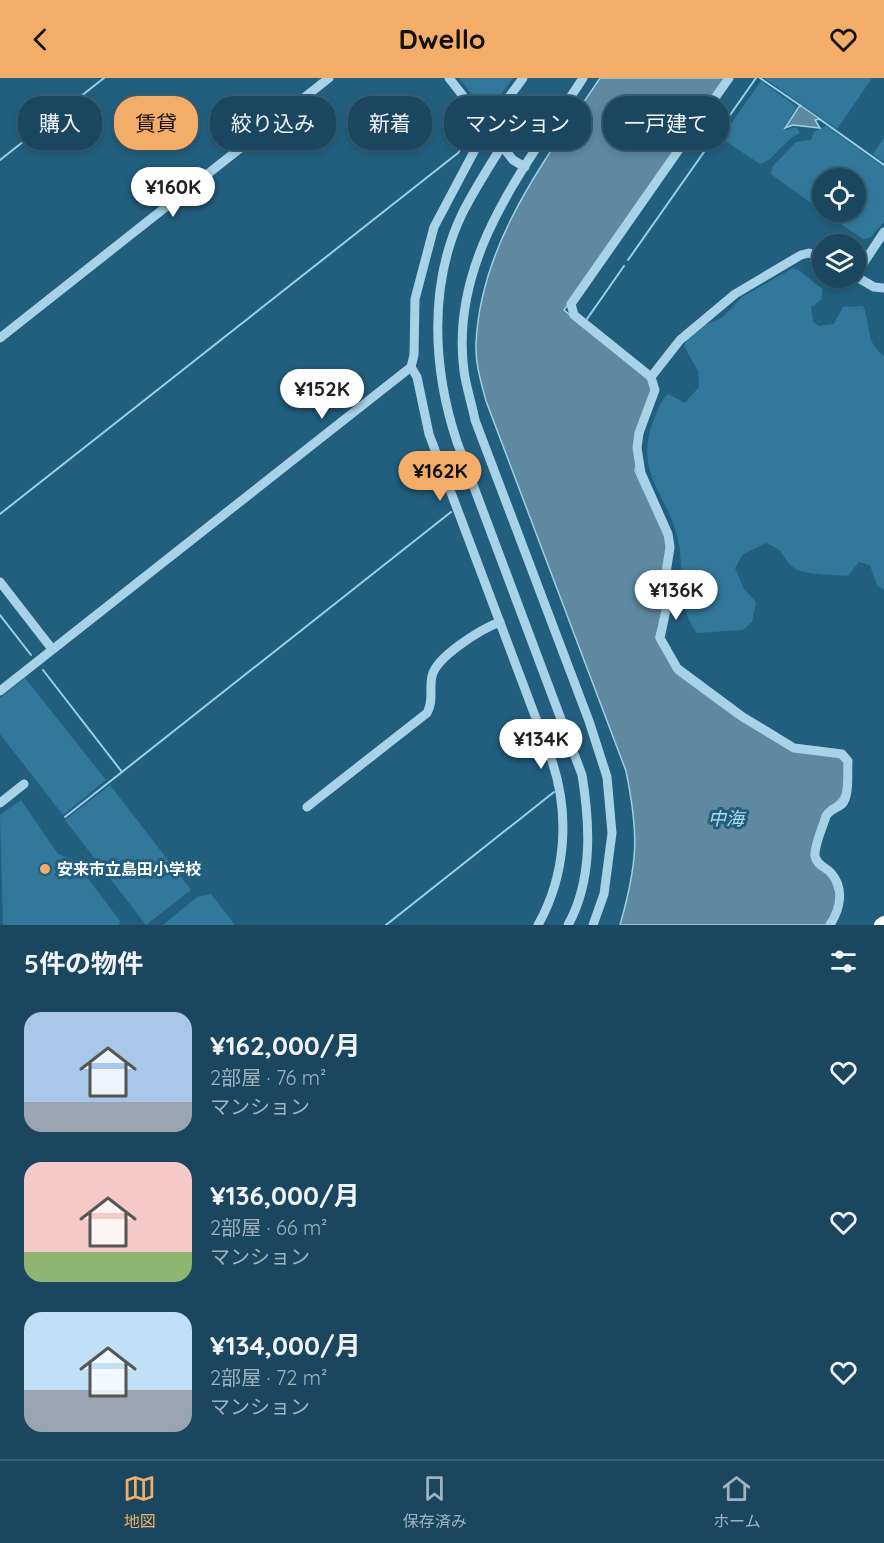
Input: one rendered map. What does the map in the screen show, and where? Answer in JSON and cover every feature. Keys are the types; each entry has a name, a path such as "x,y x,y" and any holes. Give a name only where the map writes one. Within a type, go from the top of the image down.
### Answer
{"street":[{"path":"0,338 328,78"},
{"path":"449,78 463,96"},
{"path":"510,96 523,78"},
{"path":"583,78 501,204 483,241 467,290 463,335 464,371 475,420 589,721 607,777 612,833 604,894 593,925"},
{"path":"729,78 571,304 574,315 648,375 655,385 653,398 639,433 637,448 642,473 668,534 670,547 666,573 666,610 660,638 677,668 743,717 794,748 842,754 848,761 844,801 826,816 816,852 818,863 834,876 839,895 840,906 830,925"},
{"path":"0,691 411,367 414,355 415,299 426,250 443,207 475,150"},
{"path":"497,150 453,236 440,300 438,356 448,414 582,775 587,804 587,854 582,882 568,925"},
{"path":"505,150 513,160 525,167"},
{"path":"866,259 884,232"},
{"path":"648,375 680,340 735,294 801,255 812,254"},
{"path":"866,282 884,288"},
{"path":"411,367 417,377 429,434 552,761 561,792 563,829 558,874 538,925"},
{"path":"0,582 52,649"},
{"path":"307,807 427,713 431,703 432,676 436,666 480,630 500,622"},
{"path":"0,803 24,784"}],"shaded area":[{"path":"459,78 513,78 500,96 473,96"},
{"path":"764,78 872,78 837,129"},
{"path":"761,81 797,107 784,127 786,130 796,127 800,133 789,140 770,159 760,164 729,143 729,127"},
{"path":"826,126 884,167 884,222 870,238 866,239 866,234 856,234 838,222 866,222 866,168 812,168 812,204 771,174 772,167 796,142 811,140 814,132"},
{"path":"884,138 884,162 873,154"},
{"path":"793,268 812,281 812,288 823,289 821,300 811,307 813,322 819,326 834,324 843,307 863,306 871,339 884,356 884,590 877,585 870,565 859,562 848,576 805,572 794,568 781,552 766,543 743,554 735,568 744,589 756,602 752,622 743,630 697,633 690,623 683,601 679,544 650,471 647,457 648,440 657,410 668,394 685,403 699,387 698,371 684,346 688,337 705,325 722,318 742,297"},
{"path":"25,678 106,780 63,815 0,734 0,698"},
{"path":"110,785 191,890 146,925 65,820"},
{"name":"安来市立島田小学校","path":"21,800 58,854 74,860 120,921 119,925 3,925 0,815"},
{"path":"211,894 235,925 163,925 197,897"}],"water":[{"name":"中海","path":"600,78 726,78 713,96 603,96 603,150 676,150 564,310 645,375 652,386 635,471 667,541 663,610 656,637 676,673 737,718 792,751 837,755 846,764 842,795 829,807 812,853 832,879 839,902 827,925 620,925 635,848 633,813 626,771 486,401 476,350 481,306 490,270 503,236 538,171 552,150 591,150 591,96 588,96"},
{"path":"800,105 820,119 815,120 820,128 793,125 785,128"}],"waterway":[{"path":"0,160 104,78"},
{"path":"729,116 756,78"},
{"path":"760,78 801,106"},
{"path":"818,118 884,165"},
{"path":"0,514 460,150"},
{"path":"628,260 705,150"},
{"path":"587,319 624,266"},
{"path":"65,817 451,512"},
{"path":"0,615 31,655"},
{"path":"43,670 122,772"},
{"path":"386,925 554,792"}],"place":[{"name":"安来市立島田小学校","path":"45,869"}]}
